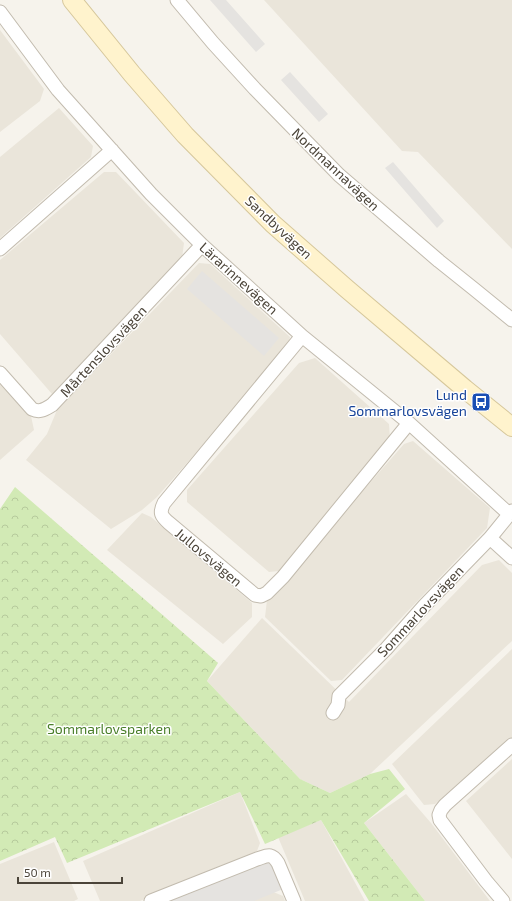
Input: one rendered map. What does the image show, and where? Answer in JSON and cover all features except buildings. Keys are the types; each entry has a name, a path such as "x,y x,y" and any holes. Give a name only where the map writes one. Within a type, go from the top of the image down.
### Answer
{"main road":[{"name":"Sandbyvägen","path":"72,0 132,74 185,135 273,224 359,299 512,428"}],"street":[{"name":"Nordmannavägen","path":"177,0 213,43 255,89 339,175 438,261 512,320"},
{"name":"Lärarinnevägen","path":"0,12 58,90 151,194 202,244 302,336 409,423 511,513"},
{"path":"0,249 112,150"},
{"name":"Mårtenslovsvägen","path":"0,373 32,408 42,411 52,405 202,244"},
{"name":"Jullovsvägen","path":"302,336 164,503 162,508 161,514 166,520 255,595 261,596 283,577 409,423"},
{"name":"Sommarlovsvägen","path":"333,713 338,705 339,696 386,649 424,606 490,538 511,513"},
{"path":"490,538 512,558"},
{"path":"503,901 449,833 440,820 439,815 445,805 512,745"},
{"path":"151,901 268,856 274,857 294,901"}],"shaded area":[{"path":"210,0 226,0 265,44 256,52"},
{"path":"264,0 512,0 512,249 418,152 402,151"},
{"path":"0,30 44,89 40,101 0,132"},
{"path":"290,72 328,114 319,122 281,80"},
{"path":"59,108 93,146 91,157 0,238 0,157"},
{"path":"393,162 444,221 437,228 385,168"},
{"path":"104,172 116,172 184,243 182,258 52,394 0,334 0,260"},
{"path":"199,263 210,264 290,337 288,348 157,497 142,510 111,529 26,460 47,434 57,410"},
{"path":"202,271 279,338 264,356 187,289"},
{"path":"315,358 389,424 390,439 279,571 269,572 187,502 187,490 299,363"},
{"path":"0,382 31,416 34,430 0,460"},
{"path":"413,441 490,508 487,528 342,680 331,681 265,617 267,600 404,444"},
{"path":"142,513 151,517 252,603 252,617 223,644 107,550"},
{"path":"499,560 512,573 512,641 370,774 330,793 300,779 207,681 262,618 349,702 482,565"},
{"path":"512,649 512,739 435,804 424,805 392,764"},
{"path":"512,759 512,859 466,801"},
{"path":"240,792 260,843 257,851 140,901 100,901 83,861"},
{"path":"406,794 431,823 490,901 425,901 364,823"},
{"path":"321,820 365,901 305,901 278,837"},
{"path":"54,842 78,899 74,901 0,901 0,864"},
{"path":"268,856 288,887 254,901 151,901"},
{"path":"271,891 283,896 285,901 248,901"}],"green space":[{"name":"Sommarlovsparken","path":"15,487 218,663 207,681 300,779 330,793 370,774 389,769 405,789 364,823 425,901 369,901 321,820 265,844 240,792 67,863 55,837 0,861 0,509"}],"place":[{"name":"Lund Sommarlovsvägen","path":"481,402"}]}
